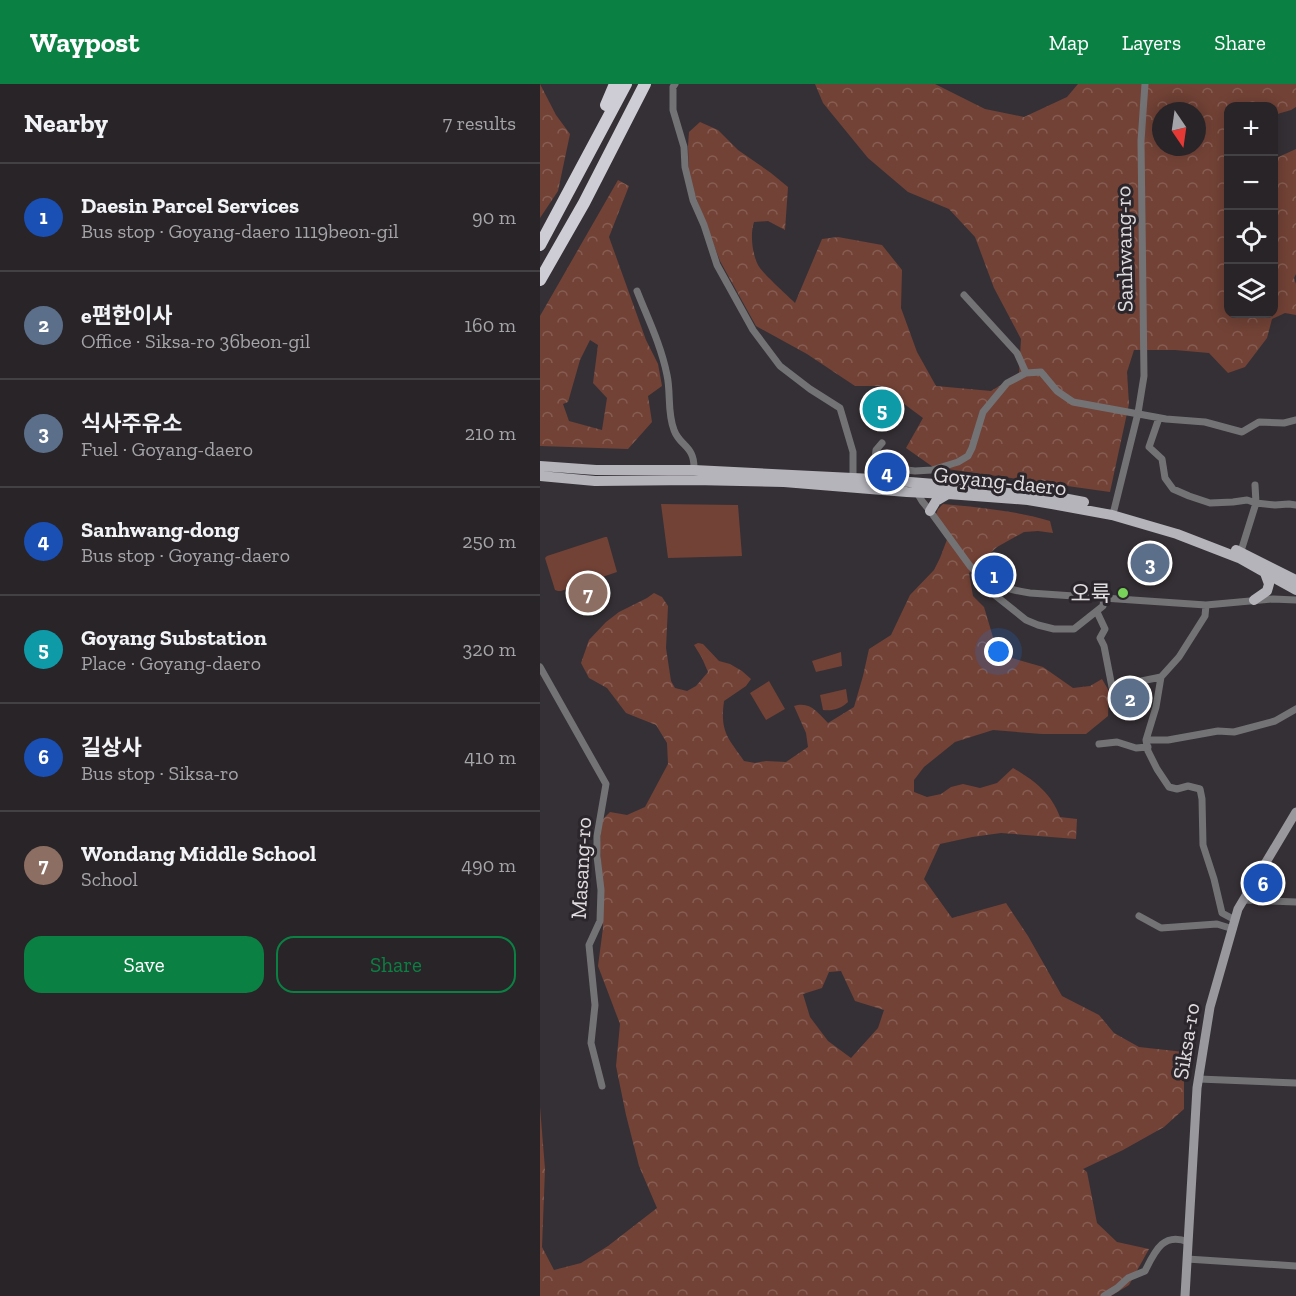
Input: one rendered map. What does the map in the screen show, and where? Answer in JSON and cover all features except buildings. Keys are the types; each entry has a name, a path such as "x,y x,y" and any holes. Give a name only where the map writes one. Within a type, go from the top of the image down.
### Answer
{"highway":[{"path":"565,198 582,152 615,84"},
{"path":"540,245 626,84"},
{"path":"540,279 584,203 645,84"}],"main road":[{"name":"Goyang-daero","path":"540,466 596,470 694,470 873,479 948,494 1028,500 1072,507 1112,515 1177,534 1239,558 1296,590"},
{"name":"Goyang-daero","path":"540,476 595,481 694,480 915,487 1052,496 1114,510 1180,529 1241,551 1296,580"},
{"path":"930,511 936,501 948,494"},
{"path":"1254,600 1267,591 1269,584 1265,573"}],"street":[{"path":"675,84 673,110 684,147 685,167 693,200 717,265 753,330 780,366 840,408 853,452 853,478"},
{"name":"Sanhwang-ro","path":"1114,510 1138,413 1143,376 1141,141 1145,84"},
{"path":"638,291 663,353 669,384 669,412 674,432 694,459 694,470"},
{"path":"964,295 1017,353 1026,373 1041,372 1057,391 1073,402 1160,418 1205,422 1242,432 1259,422 1284,423 1296,420"},
{"name":"Goyang-daero","path":"874,466 915,471 932,470 958,462 968,456 983,412 1007,383 1026,373"},
{"path":"1160,418 1149,447 1162,459 1165,478 1173,489 1210,503 1247,500 1275,505 1296,505"},
{"path":"873,479 876,450 882,443"},
{"path":"1241,551 1256,503 1255,485"},
{"path":"915,487 922,501 991,592 1026,620 1038,626 1074,629 1103,606 1104,598"},
{"path":"977,573 1008,590 1030,594 1206,605 1273,598 1296,600"},
{"path":"1206,605 1205,616 1179,657 1161,677 1147,743 1157,769 1169,788 1177,789 1188,786 1200,789 1203,845 1222,913 1234,924"},
{"path":"1097,612 1105,629 1100,638 1104,646 1112,687 1161,677"},
{"name":"Masang-ro","path":"540,667 606,784 597,836 601,890 600,921 589,945 595,1005 591,1043 602,1086"},
{"path":"1099,744 1117,742 1136,748 1147,743 1218,730 1234,732 1275,721 1296,709"},
{"name":"Siksa-ro","path":"1185,1296 1199,1079 1210,1007 1239,909 1296,812"},
{"path":"1244,900 1296,902"},
{"path":"1139,916 1161,928 1234,924"},
{"path":"1199,1079 1296,1083"},
{"path":"1104,1296 1128,1278 1145,1271 1151,1257 1167,1240 1176,1239 1188,1242"},
{"path":"1187,1259 1296,1266"}],"green space":[{"path":"540,84 556,115 570,134 558,191 540,218"},
{"path":"815,84 935,84 985,109 1024,117 1067,97 1078,84 1296,84 1296,107 1278,114 1278,102 1224,102 1224,318 1274,318 1267,338 1245,367 1228,373 1209,353 1134,350 1127,372 1129,404 1110,492 933,467 906,448 923,418 880,386 855,386 807,354 756,326 720,261 689,179 689,132 700,122 718,130 738,150 788,187 785,230 768,221 754,222 752,244 760,269 795,303 822,239 838,237 882,245 902,270 901,308 917,352 936,386 991,391 1019,374 1021,339 994,288 975,237 949,209 908,192 868,158 823,103"},
{"path":"1296,149 1296,274 1294,278 1296,315 1285,313 1278,316 1278,157"},
{"path":"618,180 629,186 609,237 646,340 658,364 662,386 648,396 652,422 628,449 540,446 540,316","holes":["590,340 598,345 593,383 607,398 602,430 569,421 563,404 568,402 580,360"]},
{"path":"661,504 738,505 742,556 668,558"},
{"path":"943,504 1011,512 1050,521 1053,533 1024,532 997,547 969,573 973,596 984,607 998,654 1043,667 1073,688 1090,686 1102,679 1109,691 1108,716 1086,734 1042,734 993,730 955,742 924,767 914,780 914,792 927,797 941,794 951,787 963,784 980,788 997,783 1013,768 1047,794 1060,817 1077,819 1076,839 1001,833 940,844 924,879 952,918 1006,903 1028,936 1062,996 1099,1015 1114,1033 1139,1047 1184,1052 1184,1109 1164,1127 1083,1169 1087,1172 1097,1223 1117,1242 1149,1249 1129,1285 1111,1296 540,1296 540,1107 545,1169 542,1247 554,1270 581,1263 608,1246 657,1208 639,1166 626,1115 616,1066 620,1024 598,966 603,928 600,848 601,821 610,812 627,815 645,807 668,764 667,743 656,725 626,713 607,688 589,678 581,663 589,640 619,612 654,593 662,597 668,606 666,648 671,681 675,688 687,691 696,686 708,672 694,645 703,644 719,661 730,664 751,679 746,686 724,701 724,727 733,746 744,761 786,762 808,747 806,733 794,706 809,706 828,723 854,707 869,649 891,635 910,595 934,570 940,558 948,537 936,514","holes":["841,971 855,1001 884,1010 878,1028 851,1058 828,1041 810,1017 803,994 822,988 829,972"]},
{"path":"607,537 617,572 561,591 555,590 545,558"},
{"path":"841,652 842,666 816,672 812,661"},
{"path":"769,681 785,709 766,720 750,693"},
{"path":"846,689 848,702 836,709 823,710 820,695"}],"place":[{"name":"Goyang Substation","path":"882,409"},
{"name":"Sanhwang-dong","path":"887,472"},
{"name":"식사주유소","path":"1150,563"},
{"name":"Daesin Parcel Services","path":"994,575"},
{"name":"Wondang Middle School","path":"588,593"},
{"name":"오륙","path":"1123,593"},
{"name":"e편한이사","path":"1130,698"},
{"name":"길상사","path":"1263,883"}]}
